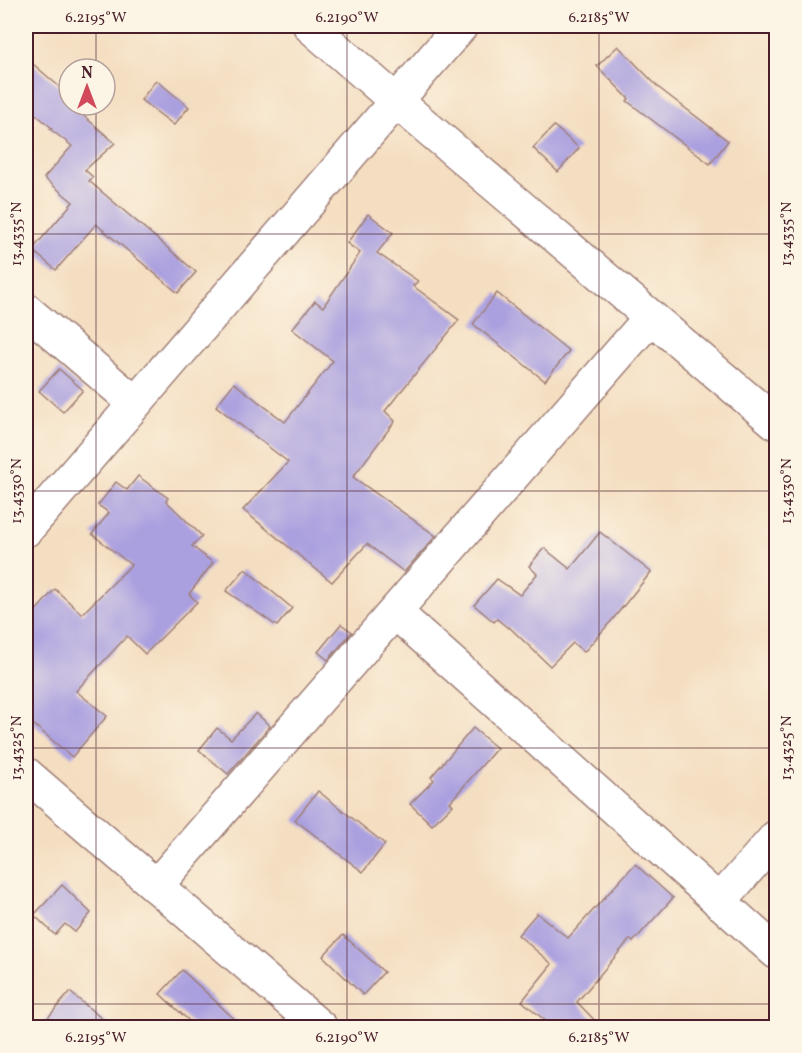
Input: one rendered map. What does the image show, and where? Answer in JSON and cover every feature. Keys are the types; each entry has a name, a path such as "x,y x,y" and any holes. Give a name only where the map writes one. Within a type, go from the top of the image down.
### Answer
{"street":[{"path":"310,26 650,318 777,423"},
{"path":"26,530 461,26"},
{"path":"26,310 135,403"},
{"path":"156,886 650,318"},
{"path":"395,612 777,952"},
{"path":"26,774 321,1028"},
{"path":"719,902 777,837"}],"building":[{"path":"618,46 659,88 728,141 710,164 627,101 629,99 597,66"},
{"path":"26,58 57,85 57,117 85,117 115,143 85,170 93,177 89,181 196,272 178,293 96,224 56,270 32,250 73,202 44,178 72,146 26,106"},
{"path":"156,80 189,107 174,125 141,100"},
{"path":"554,126 579,148 558,172 533,148"},
{"path":"368,214 393,233 377,253 418,281 413,286 459,320 385,411 395,421 353,477 436,536 404,572 367,544 332,582 243,510 288,462 216,406 234,383 285,422 333,361 292,329 315,301 323,307 360,253 347,243"},
{"path":"497,293 569,351 545,381 473,324"},
{"path":"59,369 83,390 63,412 39,391"},
{"path":"138,476 168,498 166,501 202,536 192,546 213,563 189,594 197,602 145,654 127,636 76,691 107,716 72,757 26,718 26,622 55,589 82,614 131,565 92,534 109,513 98,505 116,482 127,490"},
{"path":"600,532 651,572 584,652 573,643 550,666 509,627 497,619 494,622 474,605 497,579 520,595 537,574 529,566 544,548 570,569"},
{"path":"245,569 292,608 277,626 226,591"},
{"path":"341,624 352,632 328,660 318,652"},
{"path":"256,713 270,726 228,774 199,750 217,728 231,739"},
{"path":"473,728 497,748 450,802 453,805 432,825 410,804 434,780 431,777"},
{"path":"318,791 385,844 363,872 295,820"},
{"path":"635,864 673,898 633,942 630,939 577,1002 602,1028 554,1028 522,1001 552,964 518,935 537,913 568,938"},
{"path":"62,885 91,913 75,932 65,924 55,935 34,915"},
{"path":"343,935 384,972 363,995 323,956"},
{"path":"182,970 244,1028 197,1028 160,994"},
{"path":"70,992 113,1028 39,1028"}]}
